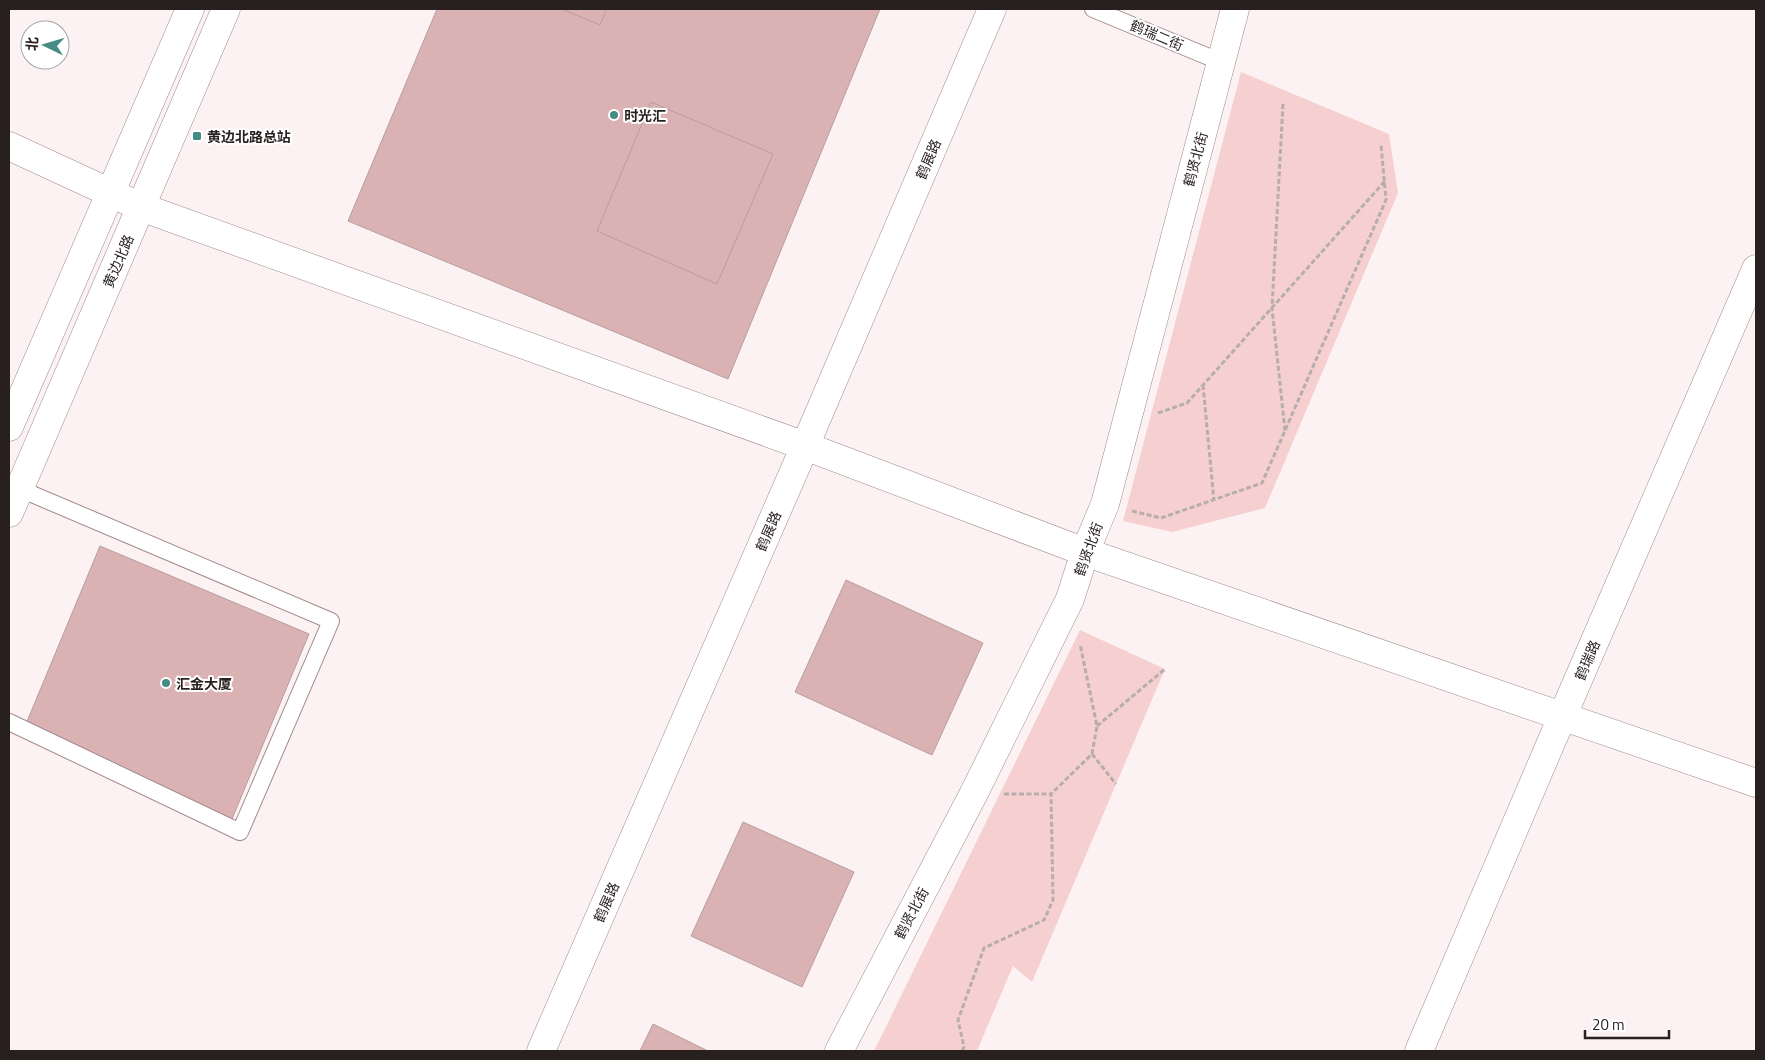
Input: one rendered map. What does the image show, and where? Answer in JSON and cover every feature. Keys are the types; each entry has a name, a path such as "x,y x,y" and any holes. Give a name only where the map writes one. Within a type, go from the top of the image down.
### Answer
{"street":[{"path":"9,427 190,9"},
{"name":"黄边北路","path":"9,513 14,486 141,207 226,9"},
{"name":"鹤展路","path":"541,1051 805,446 992,9"},
{"name":"鹤贤北街","path":"839,1051 974,793 1070,599 1084,552 1105,504 1235,9"},
{"path":"9,146 141,207 805,446 1084,552 1756,784"},
{"name":"鹤瑞路","path":"1420,1051 1756,269"}],"lane":[{"name":"鹤瑞二街","path":"1093,9 1221,62"},
{"path":"9,722 240,832 331,621 14,486"}],"path":[{"path":"1283,104 1272,308 1285,432"},
{"path":"1105,504 1161,518 1262,483 1386,200 1381,145"},
{"path":"1126,423 1187,403 1385,181"},
{"path":"1203,385 1214,500"},
{"path":"974,793 1051,794 1092,754 1097,726 1070,599"},
{"path":"1097,726 1165,669"},
{"path":"1092,754 1116,784"},
{"path":"962,1051 964,1047 958,1020 984,948 1044,920 1053,900 1051,794"}],"shaded area":[{"path":"1241,72 1389,134 1398,193 1265,508 1172,532 1123,521"},
{"path":"1080,630 1165,669 1032,982 1013,966 977,1051 874,1051"}],"building":[{"name":"时光汇","path":"437,9 880,9 728,379 348,221"},
{"path":"562,9 607,9 600,25"},
{"path":"651,102 773,154 717,284 597,231"},
{"name":"汇金大厦","path":"100,546 309,634 232,819 23,731"},
{"path":"846,580 983,643 932,755 795,692"},
{"path":"743,822 854,872 802,987 691,936"},
{"path":"653,1024 708,1051 640,1051"}],"place":[{"name":"时光汇","path":"614,115"},
{"name":"黄边北路总站","path":"197,136"},
{"name":"汇金大厦","path":"166,683"}]}
